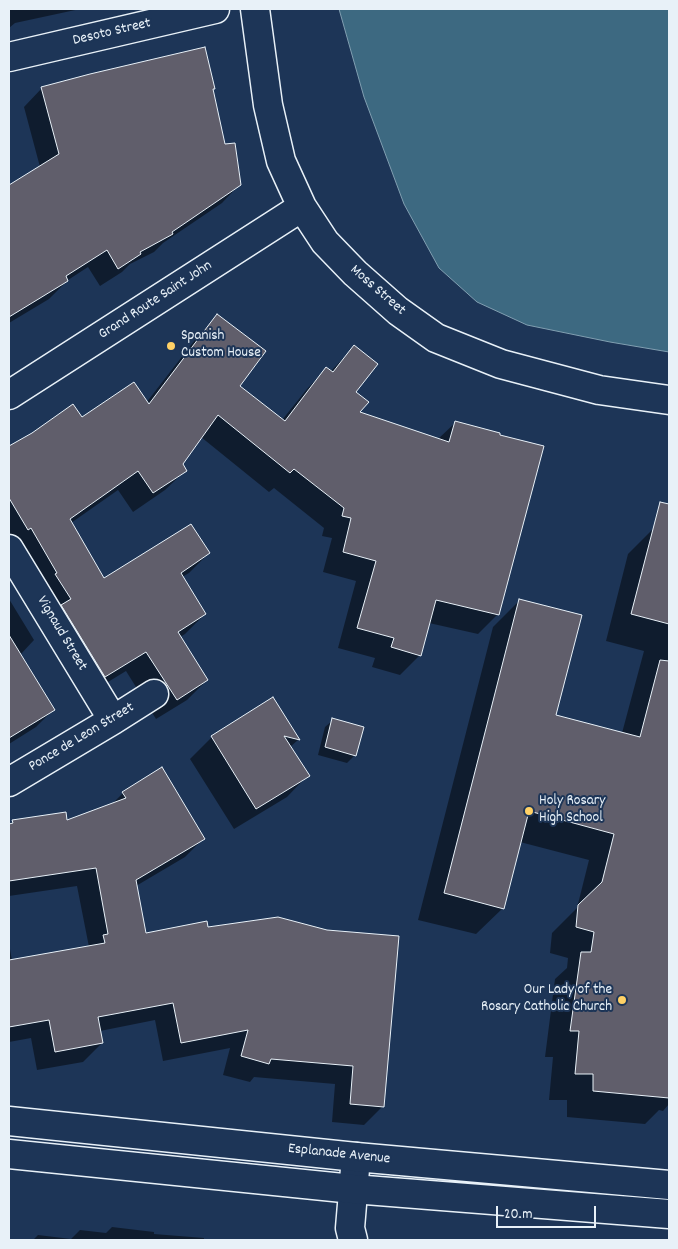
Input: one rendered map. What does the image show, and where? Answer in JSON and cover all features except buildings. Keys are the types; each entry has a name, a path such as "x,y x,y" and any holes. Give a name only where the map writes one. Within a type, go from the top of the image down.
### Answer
{"street":[{"name":"Desoto Street","path":"9,57 215,9"},
{"name":"Moss Street","path":"255,9 268,105 282,161 302,207 325,242 355,273 398,311 436,338 501,364 599,390 669,400"},
{"name":"Grand Route Saint John","path":"9,395 302,207"},
{"name":"Vignaud Street","path":"9,549 113,720"},
{"name":"Ponce de Leon Street","path":"9,782 154,694"},
{"path":"10,1155 13,1122"},
{"name":"Esplanade Avenue","path":"13,1122 356,1158 669,1185"},
{"name":"Esplanade Avenue","path":"10,1155 352,1188 669,1214"},
{"path":"353,1240 350,1228 356,1158"}],"water":[{"path":"339,9 669,9 669,352 527,325 477,302 439,268 404,204 364,97"}],"place":[{"name":"Spanish Custom House","path":"171,346"},
{"name":"Holy Rosary High School","path":"529,811"},
{"name":"Our Lady of the Rosary Catholic Church","path":"622,1000"}]}
